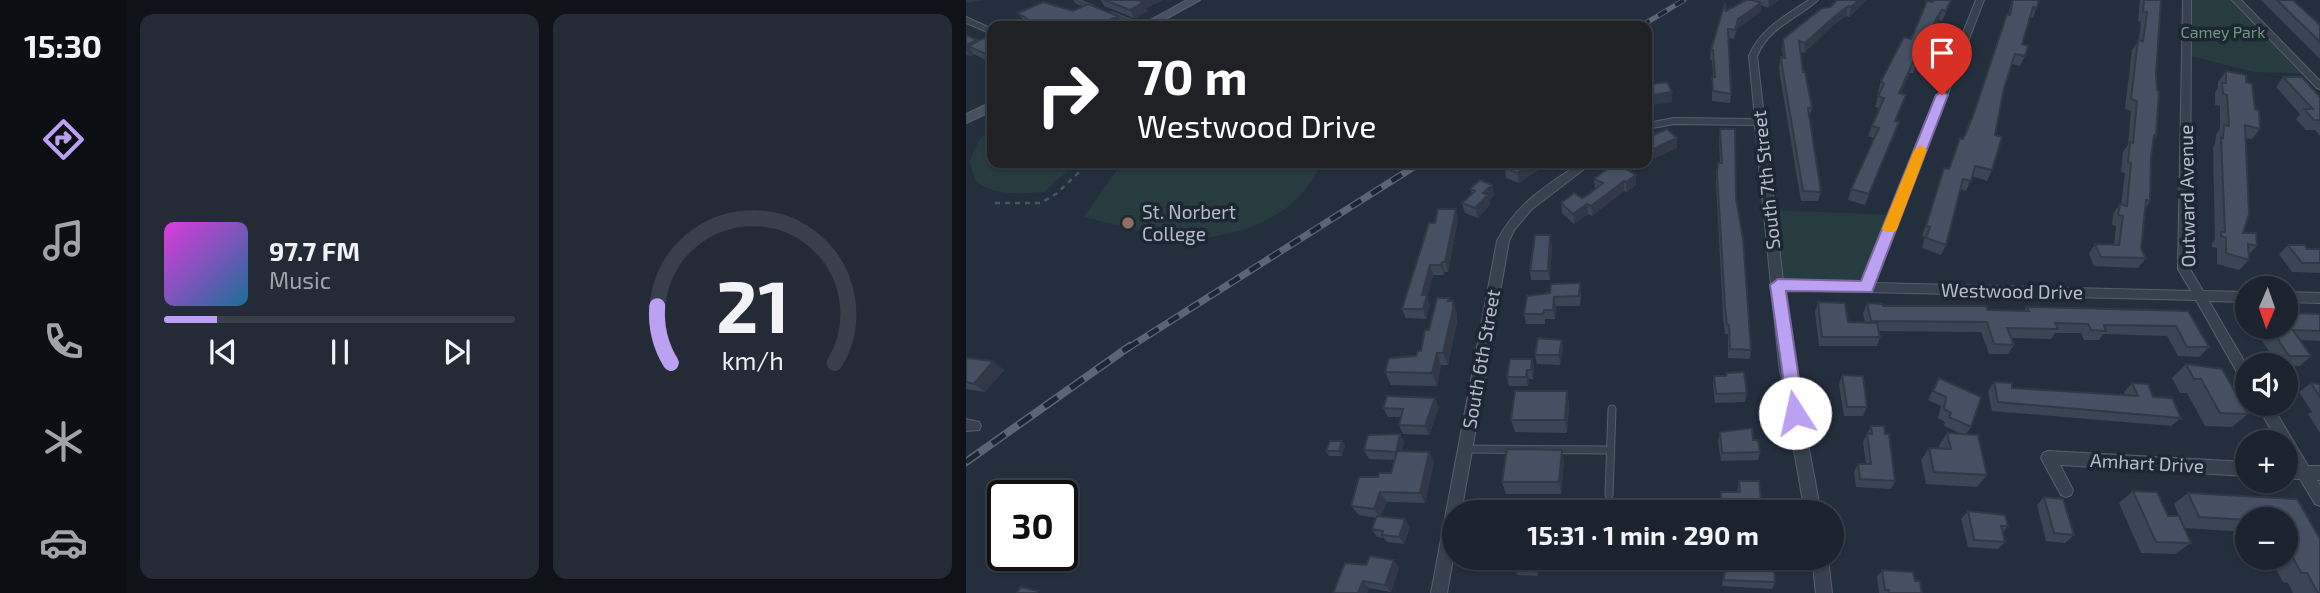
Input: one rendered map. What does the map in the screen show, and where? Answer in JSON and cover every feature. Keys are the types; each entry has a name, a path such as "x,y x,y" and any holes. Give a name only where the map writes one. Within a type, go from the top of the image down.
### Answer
{"main road":[{"path":"1154,21 1195,0"},
{"path":"966,119 987,108"}],"street":[{"name":"South 7th Street","path":"1811,500 1786,363 1753,56 1756,44 1814,0"},
{"path":"1867,287 1980,0"},
{"name":"Outward Avenue","path":"2187,0 2184,269 2235,357"},
{"path":"2240,4 2320,86"},
{"path":"966,20 987,30"},
{"path":"1652,125 1674,121 1760,122"},
{"name":"South 6th Street","path":"1440,593 1503,241 1510,222 1523,209 1580,168"},
{"name":"Westwood Drive","path":"1778,285 2235,296"},
{"path":"2298,298 2320,298"},
{"path":"2272,416 2312,473 2320,499"},
{"path":"2048,458 2066,490"},
{"name":"Amhart Drive","path":"2048,458 2235,468"},
{"path":"1821,570 1824,593"}],"lane":[{"path":"1077,1 1099,9"},
{"path":"1110,13 1131,21"},
{"path":"1609,495 1612,409"},
{"path":"1465,449 1611,450"}],"path":[{"path":"995,203 1041,203 1056,194 1083,168"}],"green space":[{"name":"Camey Park","path":"2187,0 2236,0 2308,74 2254,72 2186,55"},
{"path":"987,132 987,168 1070,168 1044,192 1000,192 976,181 969,162 978,142"},
{"path":"1118,168 1319,168 1300,196 1278,214 1250,227 1219,236 1173,237 1084,217"},
{"path":"1769,210 1895,215 1867,287 1778,285"}],"building":[{"path":"1104,0 1143,0 1140,1 1143,3 1130,10"},
{"path":"1746,0 1761,3 1738,19 1735,30 1728,29 1731,94 1713,91 1712,77 1715,77 1711,50 1725,3 1726,11"},
{"path":"1837,0 1859,0 1834,17 1805,43 1799,41 1812,108 1808,108 1821,192 1803,191 1782,66 1781,57 1785,58 1783,39 1822,8 1830,7"},
{"path":"1951,0 1946,11 1942,10 1936,19 1924,49 1916,63 1913,62 1899,93 1906,95 1895,121 1899,122 1869,194 1851,189 1879,128 1872,126 1884,98 1878,96 1884,84 1881,81 1904,37 1911,39 1927,1"},
{"path":"2013,0 2039,0 2037,8 2033,7 2022,44 2028,46 2025,56 2015,54 2004,88 1995,135 2002,137 1992,170 1975,166 1971,181 1963,179 1946,245 1926,238 1930,227 1926,226 1944,168 1949,169 1960,138 1963,139 1973,116"},
{"path":"2144,0 2161,0 2156,74 2159,91 2156,136 2154,135 2151,157 2150,201 2146,200 2141,249 2146,258 2101,257 2095,244 2119,245 2123,216 2118,215 2120,204 2127,206 2131,163 2128,162 2130,142 2133,143 2137,101 2131,99 2138,40 2143,41 2147,12 2143,12"},
{"path":"2277,0 2293,0 2320,25 2320,42"},
{"path":"1043,2 1073,11 1088,4 1118,16 1107,21 1031,21 1018,13"},
{"path":"966,35 977,40 966,45"},
{"path":"984,38 987,40 987,55 968,46"},
{"path":"2226,71 2246,75 2246,82 2252,84 2255,109 2259,110 2260,129 2245,125 2249,214 2243,233 2256,233 2257,246 2248,244 2249,260 2226,253 2226,238 2221,236 2221,232 2225,232 2221,137 2223,138 2224,125 2229,126 2227,95 2223,94 2222,83 2226,83"},
{"path":"2283,77 2302,77 2320,97 2320,120 2314,120 2304,109 2313,109"},
{"path":"1667,82 1672,92 1652,95 1652,84"},
{"path":"1667,129 1677,138 1652,150 1652,136"},
{"path":"1720,129 1735,129 1736,199 1743,238 1751,350 1730,349 1717,172 1718,163 1722,163"},
{"path":"1505,168 1525,168 1517,173"},
{"path":"1608,168 1628,168 1636,175 1591,206 1587,204 1573,214 1561,203 1574,193 1582,198 1603,183 1594,179"},
{"path":"1480,180 1492,185 1483,193 1488,195 1475,208 1462,203 1475,191 1470,189"},
{"path":"1438,209 1456,209 1445,262 1441,265 1430,265 1422,295 1427,295 1423,309 1402,309 1429,223 1435,223"},
{"path":"1535,235 1550,235 1548,271 1530,271"},
{"path":"2288,245 2305,245 2307,249 2320,249 2320,263 2302,263"},
{"path":"1580,283 1579,296 1554,297 1553,310 1544,310 1543,314 1524,314 1527,296 1550,293 1551,284"},
{"path":"1437,298 1449,298 1448,301 1453,301 1453,309 1443,353 1437,353 1432,373 1385,372 1389,358 1416,356 1418,351 1421,351 1425,330 1429,330"},
{"path":"1818,302 1845,303 1848,322 1877,323 1880,337 1822,337"},
{"path":"1867,303 1883,306 1986,306 1988,310 2029,311 2027,307 2188,311 2209,347 2187,347 2176,326 2104,325 2106,331 2091,330 2088,324 2055,323 2058,329 2007,328 2014,345 1994,344 1987,322 1871,321"},
{"path":"2298,313 2320,314 2320,331 2298,330"},
{"path":"2298,337 2311,356 2298,356 2298,353 2287,353 2279,340 2298,340"},
{"path":"1538,338 1562,340 1559,355 1535,355"},
{"path":"966,358 993,361 974,384 966,382"},
{"path":"1510,359 1532,359 1531,370 1527,370 1526,377 1507,377"},
{"path":"2186,364 2222,369 2235,392 2235,414 2220,413 2201,379 2194,379"},
{"path":"1744,372 1747,393 1716,394 1714,376"},
{"path":"1842,375 1863,376 1867,407 1847,407"},
{"path":"1939,378 1981,397 1971,427 1949,417 1951,413 1944,409 1946,397 1933,391"},
{"path":"1994,382 2012,383 2012,388 2138,396 2132,383 2148,384 2153,397 2172,398 2181,418 1998,402"},
{"path":"2311,383 2320,384 2320,397"},
{"path":"1515,391 1567,391 1565,420 1511,420"},
{"path":"1387,396 1435,398 1425,426 1399,425 1403,409 1383,408"},
{"path":"1871,426 1884,426 1885,434 1889,434 1895,481 1860,479 1858,464 1871,464 1867,433 1872,434"},
{"path":"1752,428 1753,440 1758,440 1760,452 1722,453 1720,432"},
{"path":"1947,433 1978,435 1987,475 1934,472 1929,448 1951,449"},
{"path":"1400,434 1396,452 1364,450 1368,435"},
{"path":"1330,441 1342,441 1339,451 1326,451"},
{"path":"1507,449 1562,450 1559,482 1502,482"},
{"path":"1397,451 1429,452 1420,493 1380,492 1374,509 1351,506 1359,477 1378,477 1379,473 1391,473"},
{"path":"1739,481 1759,481 1761,500 1721,500 1721,492 1740,492"},
{"path":"2133,491 2157,492 2168,516 2179,516 2191,543 2156,542"},
{"path":"2188,493 2297,499 2320,539 2320,593 2307,573 2301,573 2298,567 2298,507 2235,507 2235,519 2199,517"},
{"path":"2044,497 2063,499 2074,535 2054,533"},
{"path":"1968,511 2005,515 2008,526 2001,526 2005,542 1974,540"},
{"path":"1377,516 1405,519 1399,537 1382,535 1383,531 1372,529"},
{"path":"1370,556 1394,560 1385,585 1363,581 1358,593 1333,593 1345,563 1366,565"},
{"path":"1725,570 1774,570 1775,582 1724,580"},
{"path":"1882,570 1913,572 1915,581 1920,581 1922,593 1889,593 1889,590 1885,590"},
{"path":"1021,587 1038,591 1017,593"}],"railway":[{"path":"1649,21 1684,0"},
{"path":"1128,348 1412,168"},
{"path":"966,462 1130,346"}],"slow traffic":[{"path":"1890,229 1921,150"}],"place":[{"name":"St. Norbert College","path":"1128,223"}],"route":[{"path":"1795,413 1786,363 1778,285 1867,287 1942,95"}]}
